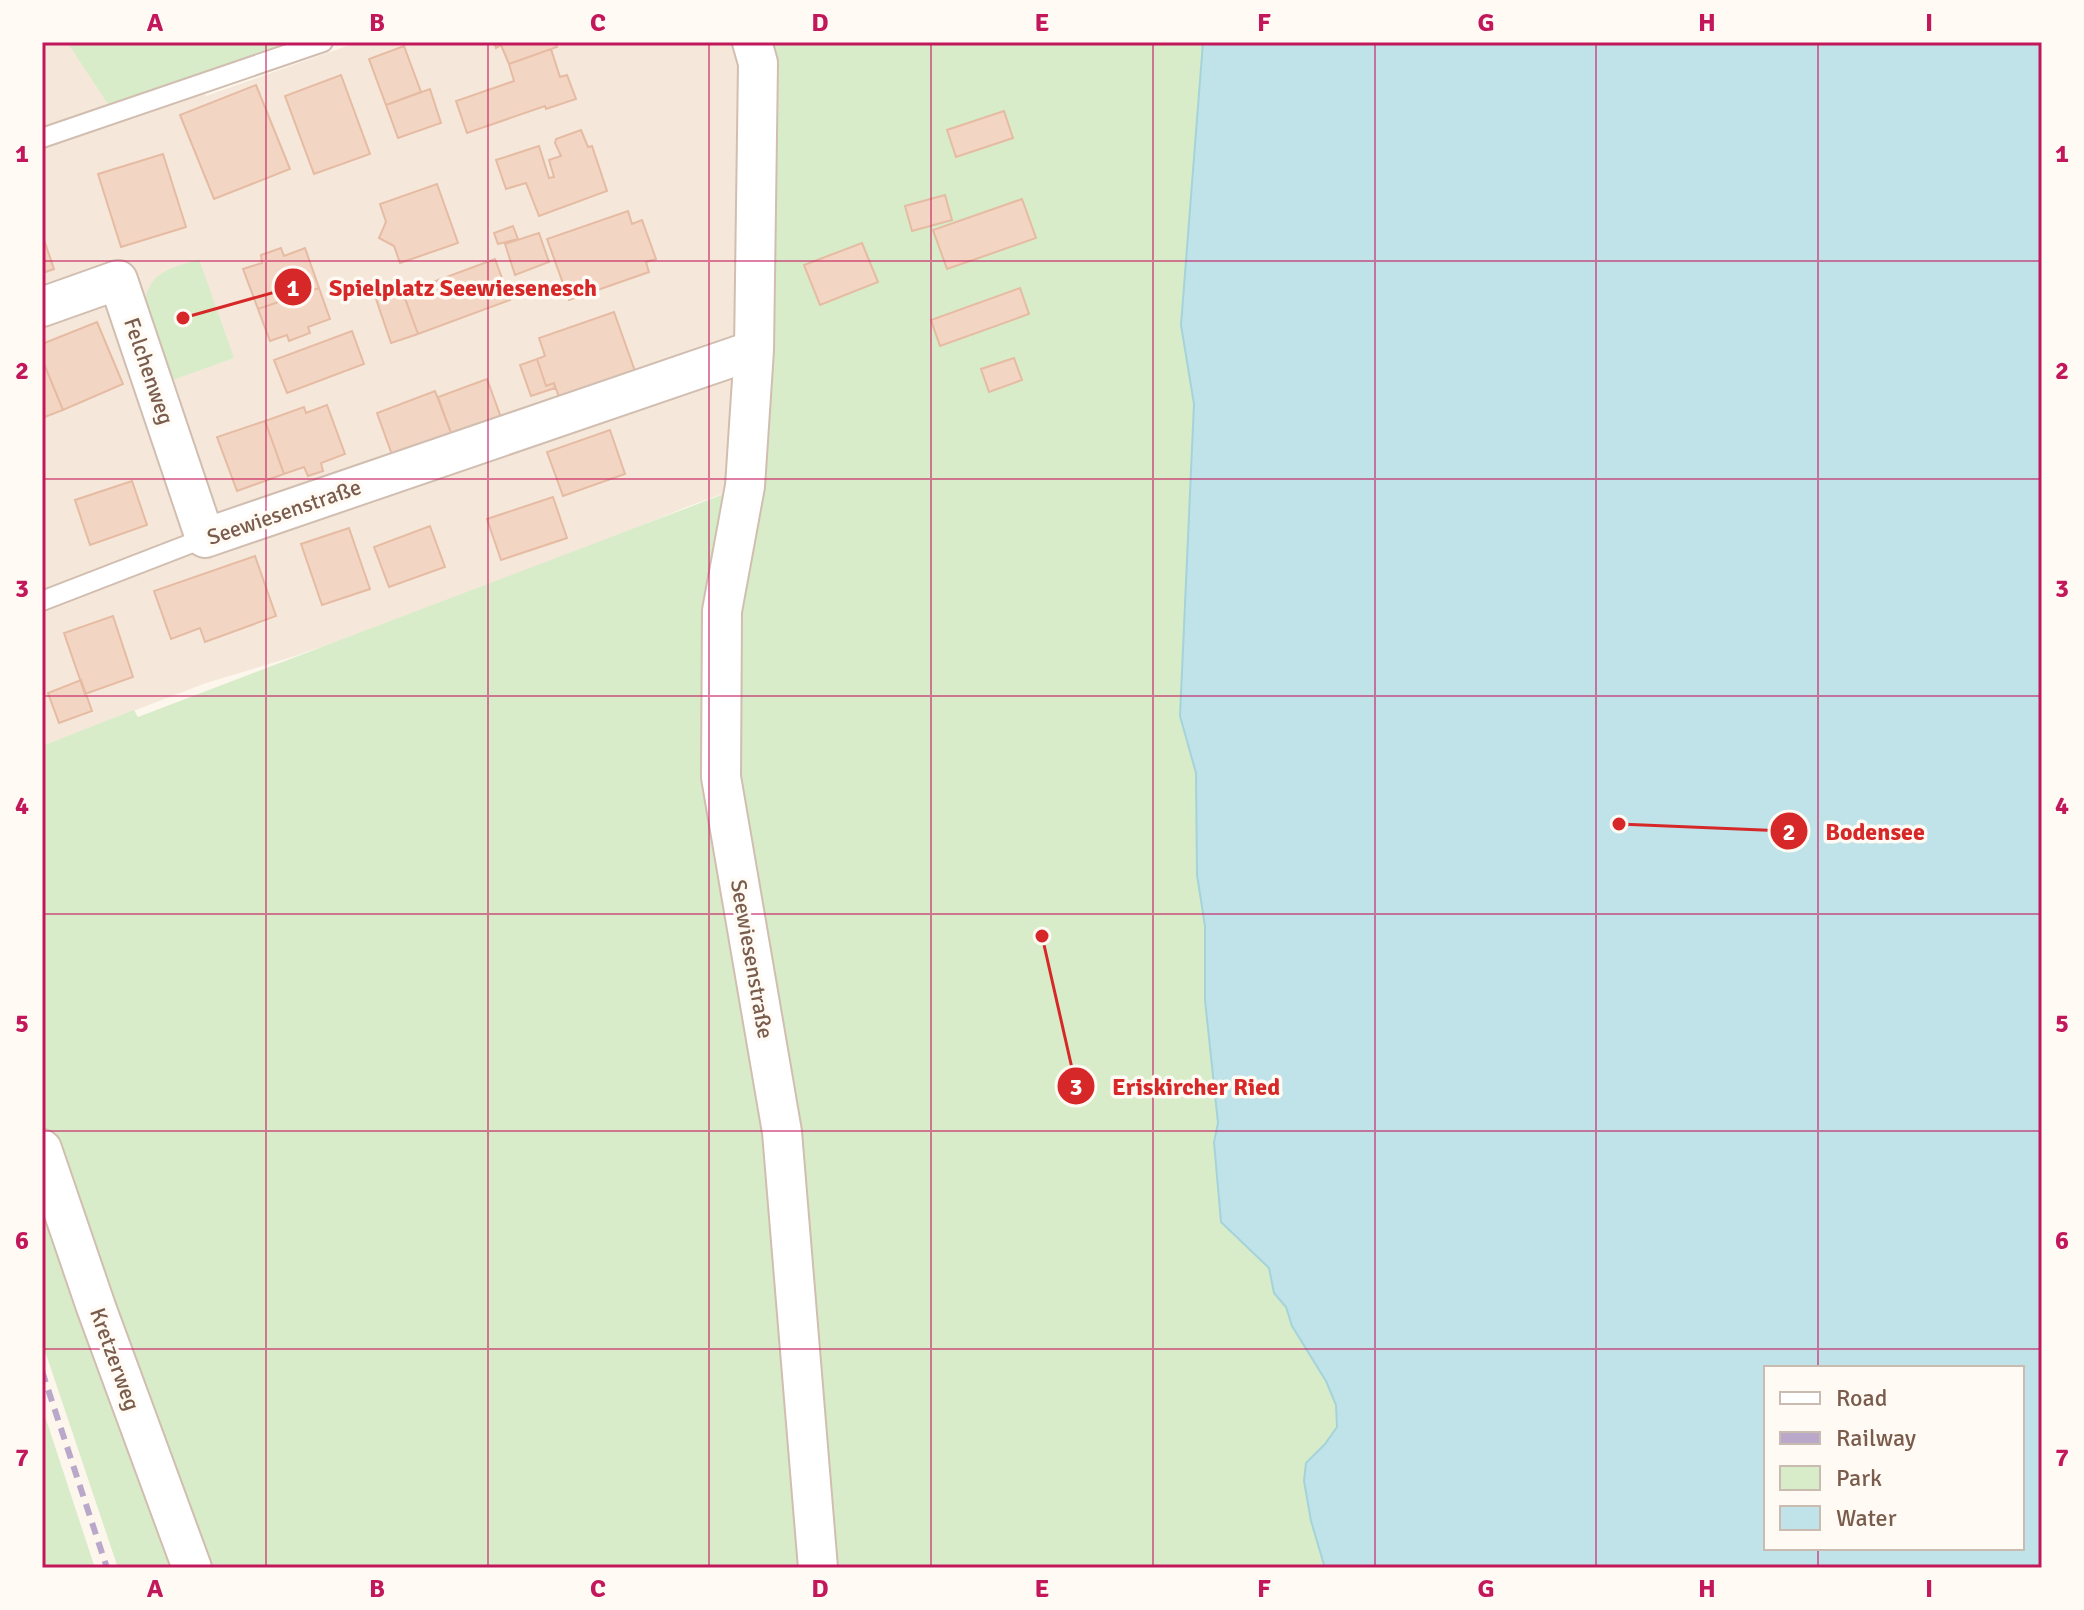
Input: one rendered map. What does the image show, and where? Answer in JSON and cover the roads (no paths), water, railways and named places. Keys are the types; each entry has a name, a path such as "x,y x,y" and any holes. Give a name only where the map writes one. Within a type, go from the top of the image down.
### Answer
{"street":[{"name":"Seewiesenstraße","path":"752,42 758,63 754,350 745,486 722,611 721,777 782,1132 818,1568"},
{"name":"Felchenweg","path":"42,307 118,280 205,538"},
{"name":"Seewiesenstraße","path":"205,538 754,350"},
{"name":"Kretzerweg","path":"42,1149 96,1307 192,1568"}],"lane":[{"path":"42,138 323,42"},
{"name":"Seewiesenstraße","path":"42,601 205,538"}],"water":[{"path":"1203,42 2042,42 2042,1568 1325,1568 1311,1521 1304,1481 1306,1463 1337,1427 1336,1405 1326,1381 1292,1326 1286,1307 1274,1293 1269,1268 1221,1222 1214,1142 1218,1123 1205,1000 1205,926 1197,875 1196,773 1180,716 1194,404 1181,325"}],"railway":[{"path":"42,1371 107,1568"}],"place":[{"name":"Spielplatz Seewiesenesch","path":"183,318"},
{"name":"Bodensee","path":"1619,824"},
{"name":"Eriskircher Ried","path":"1042,936"}]}
